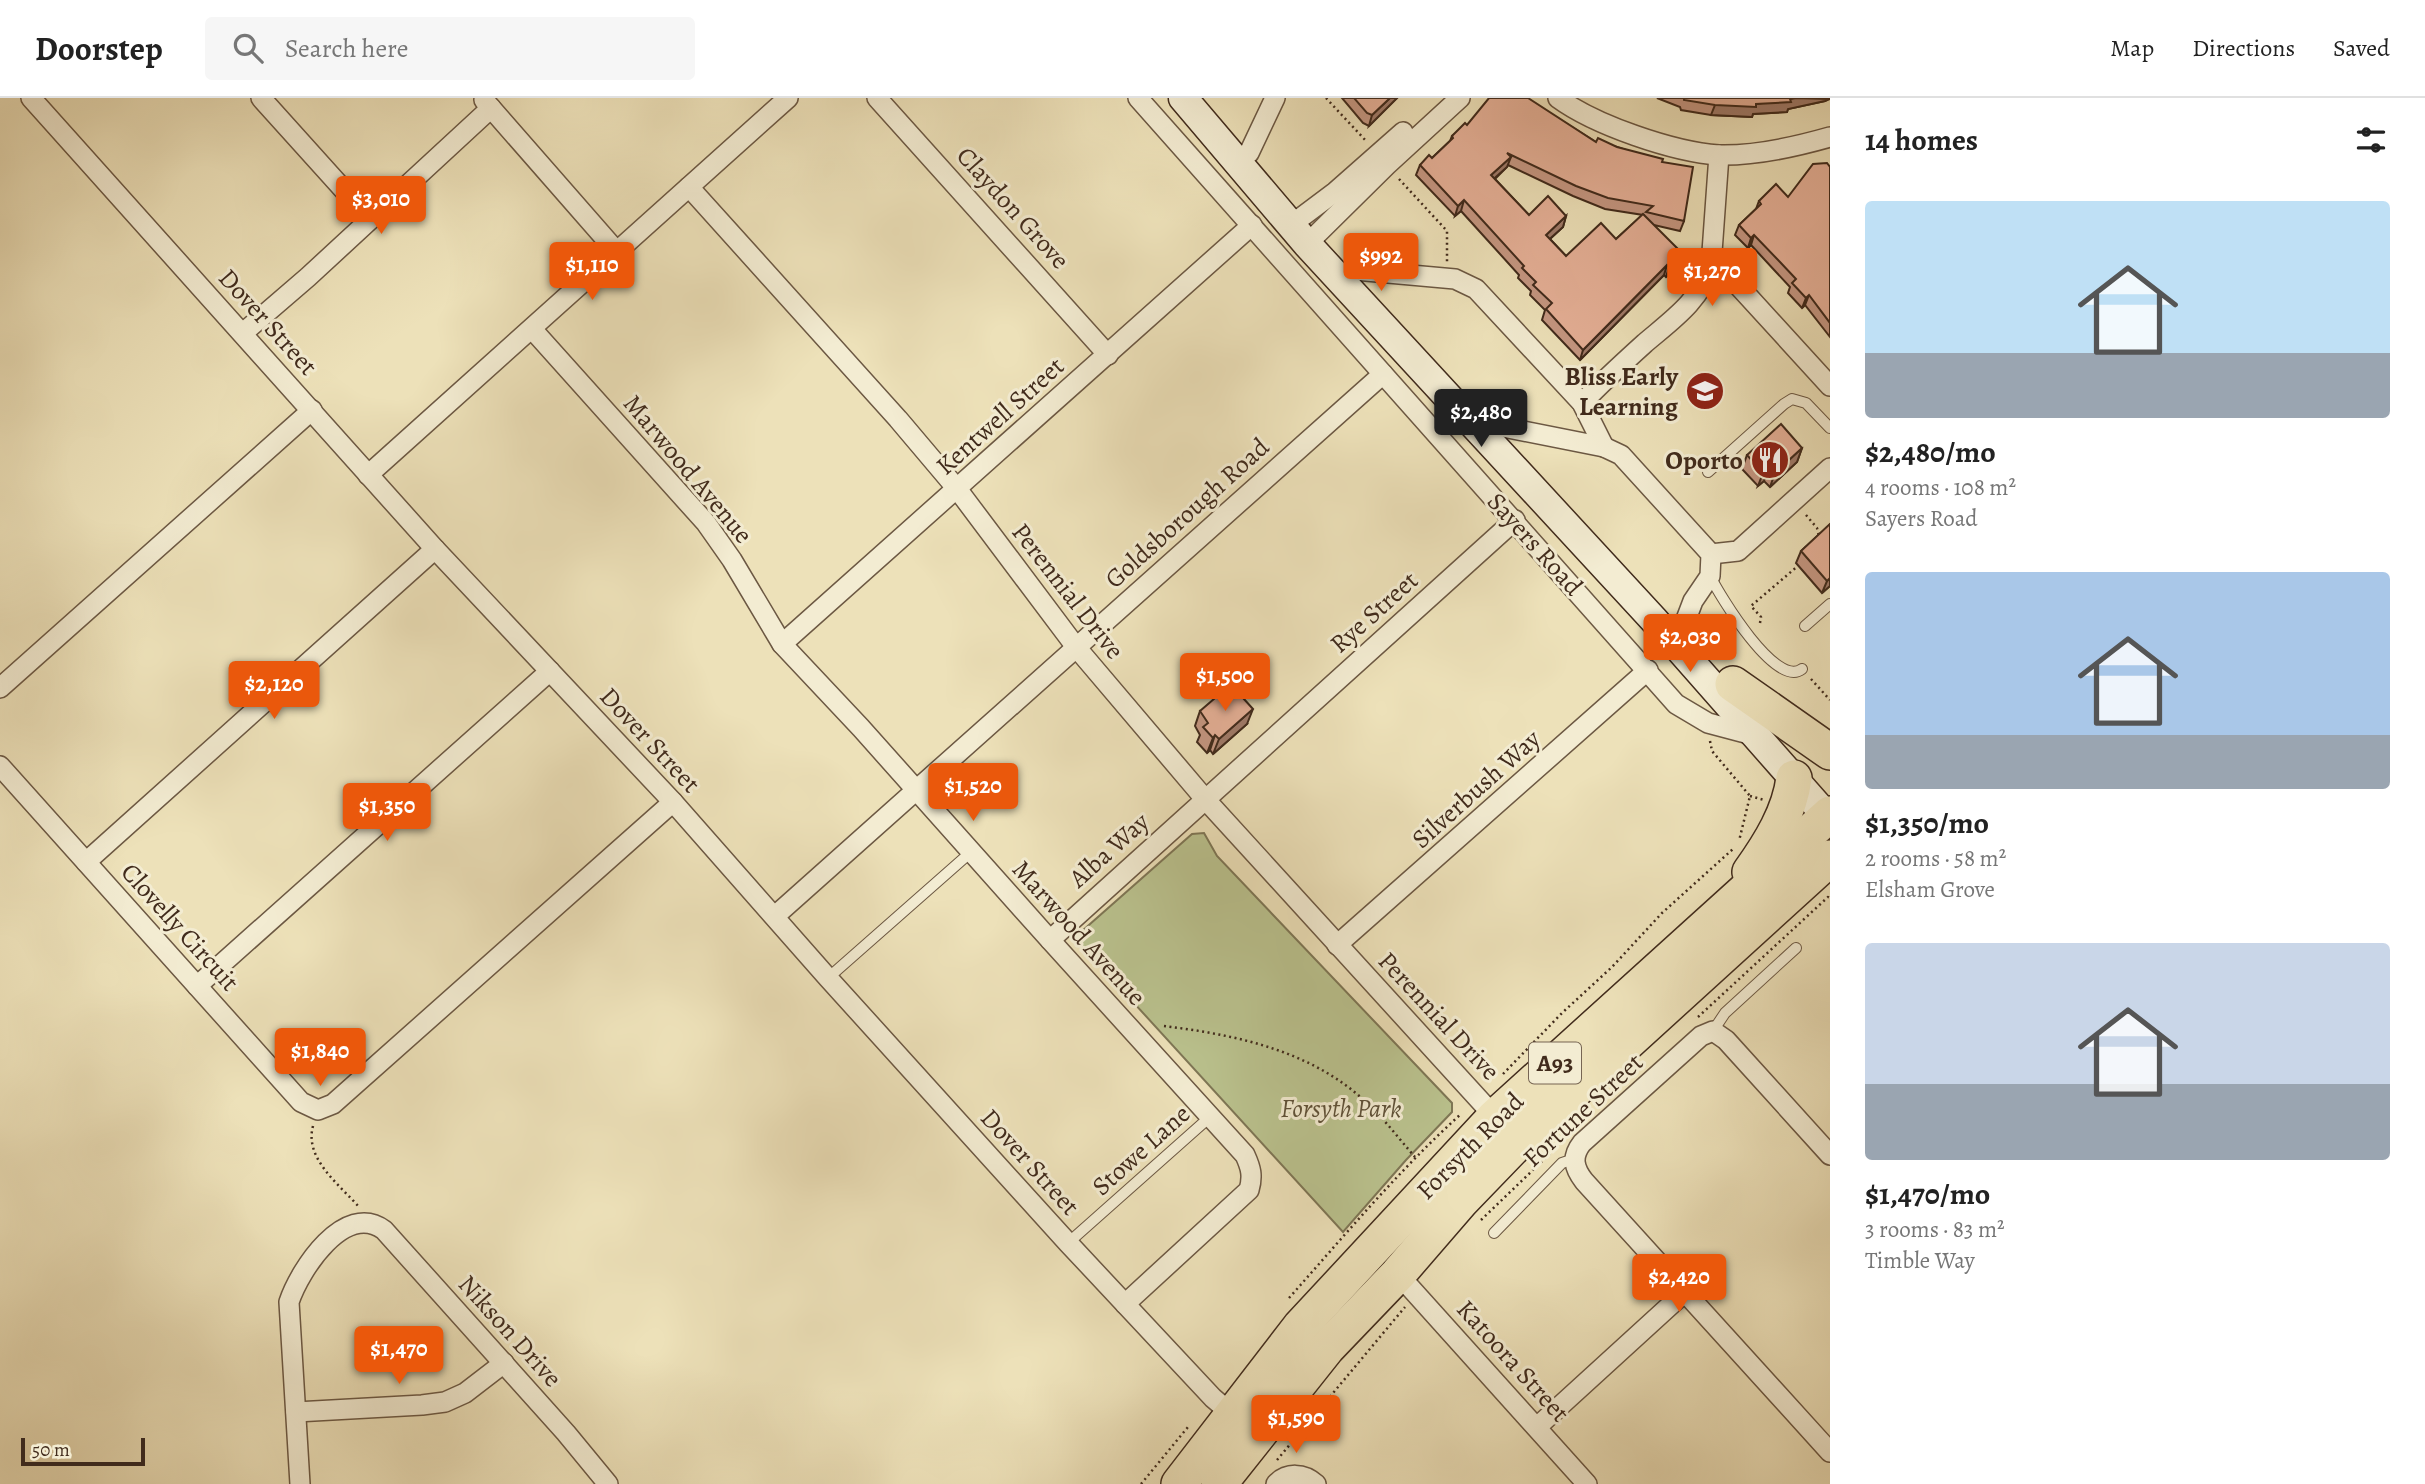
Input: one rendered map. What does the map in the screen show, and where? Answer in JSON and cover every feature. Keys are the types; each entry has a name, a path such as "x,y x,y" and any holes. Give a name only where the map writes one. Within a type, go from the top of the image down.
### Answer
{"highway":[{"path":"1733,684 1830,752"},
{"path":"1717,917 1758,861 1776,831 1792,795 1794,778"},
{"name":"Forsyth Road","path":"1219,1484 1245,1426 1300,1326 1507,1129 1717,917 1829,810"},
{"name":"Forsyth Road","path":"1179,1484 1327,1348 1398,1274 1461,1200 1507,1129 1824,871"}],"main road":[{"name":"Sayers Road","path":"1183,98 1306,229 1794,778 1829,810"},
{"name":"Sayers Road","path":"1199,98 1249,153 1306,229 1355,270 1493,425 1733,684 1829,810"}],"street":[{"name":"Dover Street","path":"31,98 435,549 673,802 1068,1243 1213,1398 1245,1426"},
{"path":"261,98 370,219"},
{"path":"368,475 788,98"},
{"name":"Claydon Grove","path":"877,98 1108,355"},
{"name":"Sayers Road","path":"1138,98 1676,704 1708,723 1758,736"},
{"path":"1249,153 1275,98"},
{"path":"1382,160 1441,98"},
{"path":"1306,229 1382,160 1460,98"},
{"path":"1558,98 1573,108 1634,134 1676,147 1719,155 1768,151 1830,136"},
{"path":"243,333 370,219 487,103 617,252"},
{"path":"1582,403 1622,363 1693,301 1707,277 1711,262 1719,155"},
{"name":"Perennial Drive","path":"689,187 958,489 1076,647 1205,799 1507,1129"},
{"name":"Kentwell Street","path":"782,644 1252,225"},
{"path":"1711,262 1723,269 1830,386"},
{"path":"1355,270 1447,278 1462,281 1476,289 1582,403 1604,447"},
{"name":"Marwood Avenue","path":"532,329 706,523 732,560 782,644 861,728 1245,1155 1251,1168 1249,1190 1125,1304"},
{"name":"Goldsborough Road","path":"775,916 1383,374"},
{"path":"0,688 312,410"},
{"path":"1493,425 1604,447 1628,459 1711,554 1710,576 1693,601 1682,630"},
{"path":"1711,554 1728,554 1746,544 1830,468"},
{"name":"Rye Street","path":"1205,799 1515,520"},
{"path":"86,862 435,549"},
{"name":"Silverbush Way","path":"1337,946 1647,670"},
{"path":"197,986 550,671"},
{"name":"Clovelly Circuit","path":"0,766 301,1102 318,1110"},
{"name":"Alba Way","path":"1050,940 1205,799"},
{"path":"318,1110 333,1104 673,802"},
{"path":"1713,1031 1726,1040 1830,1155"},
{"name":"Fortune Street","path":"1574,1158 1582,1143 1701,1036 1713,1031"},
{"path":"1574,1158 1578,1173 1584,1181 1830,1452"},
{"path":"300,1484 289,1302 295,1283 306,1266 345,1227 356,1222 363,1214"},
{"name":"Nikson Drive","path":"363,1214 384,1230 608,1484"},
{"name":"Katoora Street","path":"1398,1274 1587,1484"},
{"path":"1537,1427 1686,1291"},
{"path":"296,1412 445,1402 465,1393 504,1363"},
{"path":"1276,1484 1282,1478 1299,1475 1316,1484"}],"lane":[{"path":"1708,472 1792,399 1806,403 1830,428"},
{"path":"1710,576 1726,606 1768,657 1788,672 1795,673 1802,669"},
{"path":"1805,626 1830,604"},
{"path":"828,978 971,852"},
{"name":"Fortune Street","path":"1713,1031 1725,1013 1796,948"},
{"name":"Stowe Lane","path":"1068,1243 1211,1116"},
{"name":"Fortune Street","path":"1494,1233 1562,1163 1574,1158"}],"path":[{"path":"1326,98 1447,231 1447,278"},
{"path":"1802,509 1817,528 1820,542"},
{"path":"1760,623 1761,617 1751,606 1800,564"},
{"path":"1802,669 1830,700"},
{"path":"1164,1026 1217,1032 1316,1065 1369,1105 1416,1158"},
{"path":"318,1110 311,1139 317,1159 363,1214"}],"green space":[{"name":"Forsyth Park","path":"1204,833 1217,856 1452,1103 1452,1112 1343,1232 1081,945 1081,932 1192,834"}],"building":[{"path":"1354,98 1390,98 1372,115"},
{"path":"1489,98 1528,98 1596,142 1598,138 1617,147 1663,159 1662,162 1693,167 1684,221 1646,212 1653,206 1608,198 1576,186 1507,153 1511,157 1491,175 1529,215 1548,196 1566,216 1546,235 1566,256 1601,223 1616,239 1643,214 1683,254 1669,267 1667,265 1583,350 1546,309 1552,303 1533,285 1536,282 1522,268 1524,266 1464,200 1458,206 1420,165 1429,155 1432,158 1465,123 1467,125"},
{"path":"1684,98 1795,98 1790,99 1791,102 1756,104 1756,107 1715,105"},
{"path":"1827,163 1830,167 1830,323 1809,295 1806,298 1792,283 1796,279 1754,235 1751,238 1739,225 1761,204 1759,201 1776,184 1788,197 1813,164"},
{"path":"1781,424 1802,448 1775,473 1769,467 1763,473 1747,455"},
{"path":"1830,524 1830,578 1827,581 1801,551"},
{"path":"1234,688 1253,709 1219,739 1215,735 1213,738 1203,727 1208,723 1200,711 1222,692 1225,695"}],"place":[{"name":"Bliss Early Learning","path":"1705,391"},
{"name":"Oporto","path":"1770,460"}]}
